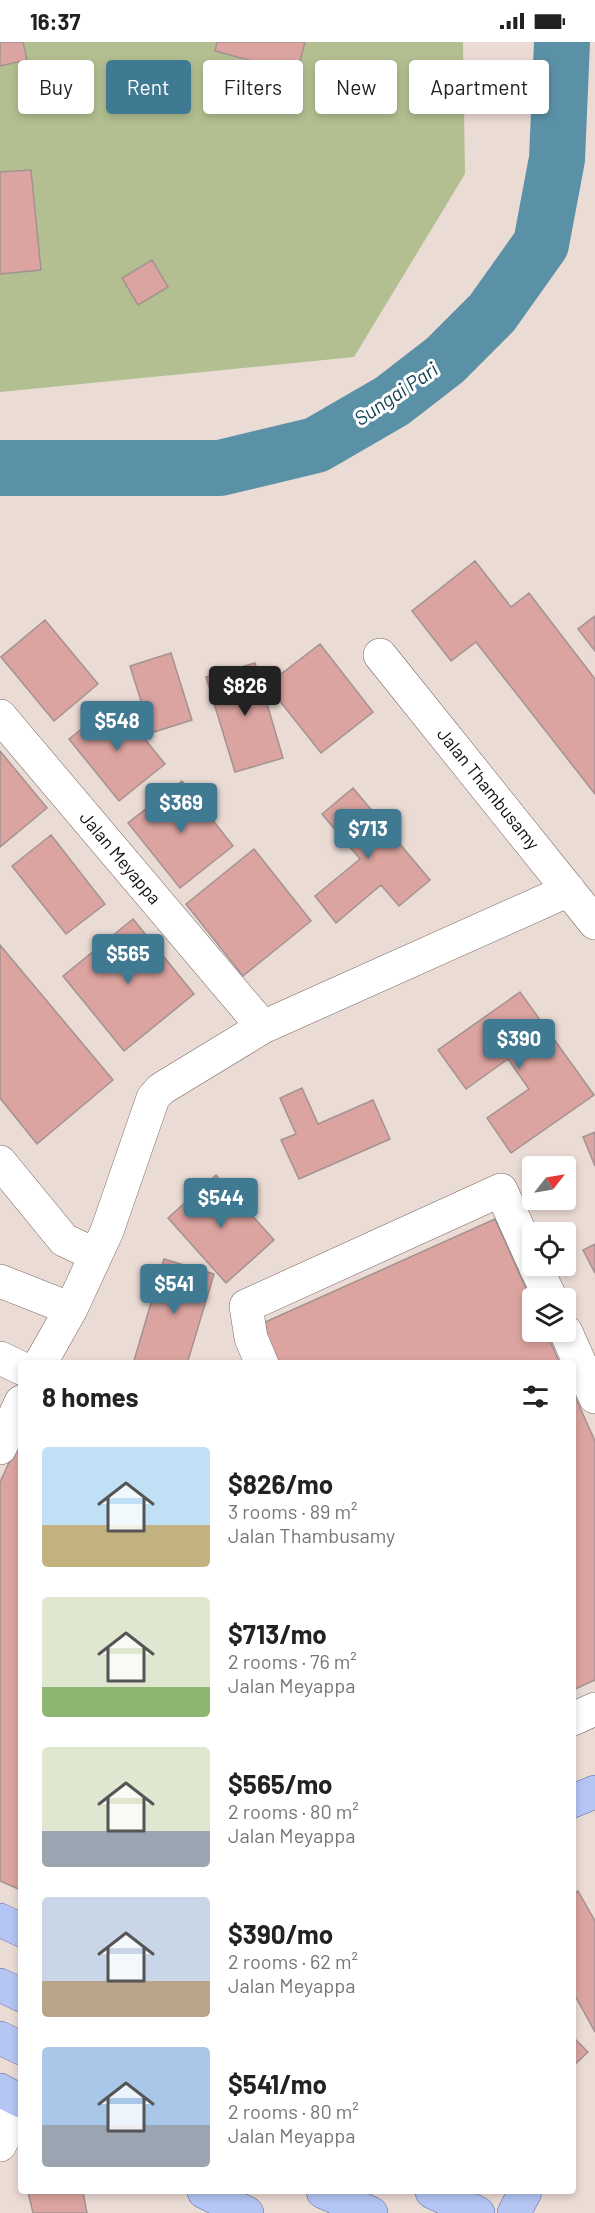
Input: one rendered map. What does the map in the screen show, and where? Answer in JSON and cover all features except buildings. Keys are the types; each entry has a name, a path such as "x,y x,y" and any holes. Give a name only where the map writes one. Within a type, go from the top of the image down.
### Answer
{"main road":[{"path":"576,1800 595,1791"},
{"path":"0,1920 18,1929"},
{"path":"0,1985 18,1994"},
{"path":"0,2038 18,2047"},
{"path":"0,2090 18,2100"},
{"path":"208,2194 247,2213"},
{"path":"328,2194 371,2213"},
{"path":"436,2194 478,2213"},
{"path":"514,2213 524,2194"}],"street":[{"name":"Jalan Thambusamy","path":"380,655 595,923"},
{"name":"Jalan Meyappa","path":"0,716 262,1027"},
{"path":"42,1360 71,1309 107,1231 153,1098 161,1089 262,1027 569,890"},
{"path":"0,1162 64,1240 96,1256"},
{"path":"260,1360 251,1338 246,1306 501,1190 522,1237"},
{"path":"0,1281 71,1309"},
{"path":"570,1342 595,1397"},
{"path":"0,1359 18,1367"},
{"path":"0,1448 18,1409"},
{"path":"576,1718 595,1709"},
{"path":"0,2145 18,2108"}],"green space":[{"path":"0,42 463,42 463,60 409,60 409,114 464,114 465,174 354,357 0,392"}],"waterway":[{"name":"Sungai Pari","path":"0,468 220,468 316,445 392,401 445,360 492,313 541,244 557,159 562,42"}]}
